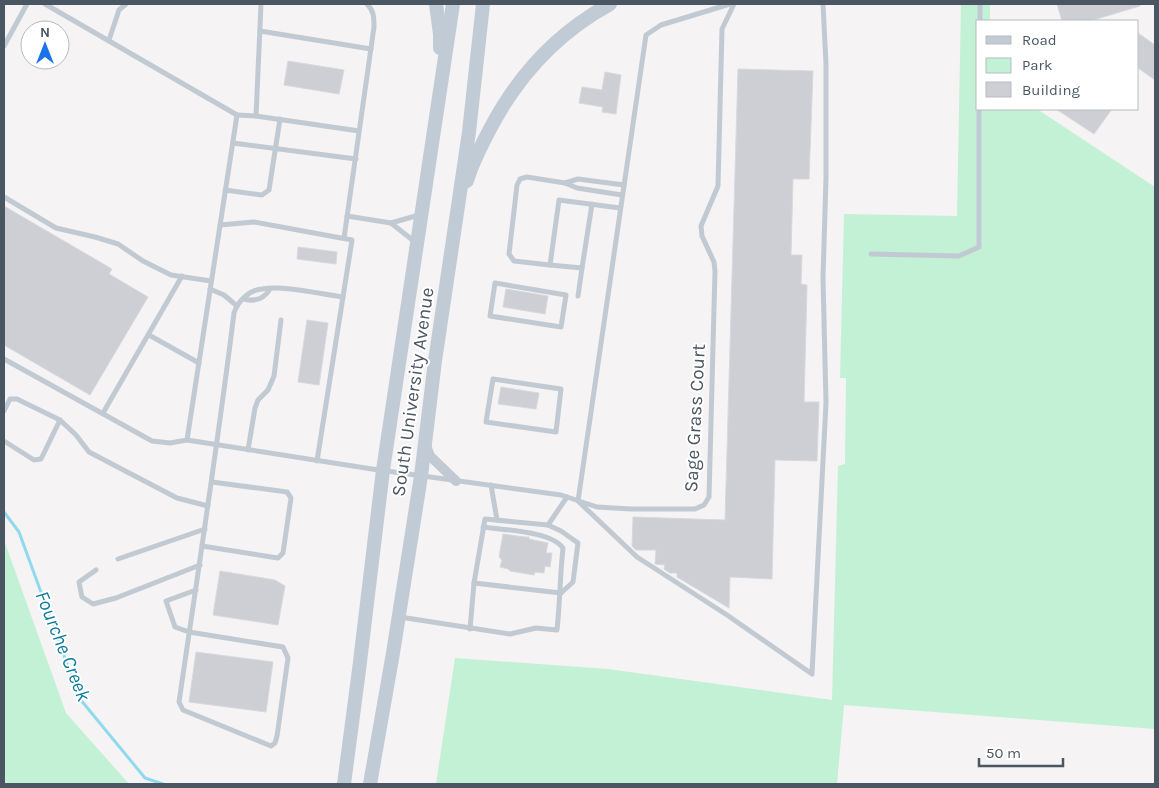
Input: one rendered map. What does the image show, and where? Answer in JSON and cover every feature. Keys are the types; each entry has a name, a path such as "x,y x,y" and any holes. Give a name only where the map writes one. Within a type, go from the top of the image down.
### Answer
{"main road":[{"path":"436,4 440,34 440,87"},
{"name":"South University Avenue","path":"344,784 383,470 453,4"},
{"name":"South University Avenue","path":"370,780 399,617 421,476 435,361 469,132 483,4"},
{"path":"454,233 476,156 504,103 530,67 559,38 610,4"}],"street":[{"path":"425,443 430,456 456,481"}],"lane":[{"path":"4,46 27,4"},
{"path":"45,4 53,6 238,114 359,131"},
{"path":"109,40 119,10 126,4"},
{"path":"253,4 261,4 256,116"},
{"path":"344,238 371,49 374,15 372,9 366,4"},
{"path":"730,4 661,25 646,35 578,500 637,556 812,674 826,403 823,278 826,178 826,64 823,4"},
{"name":"Sage Grass Court","path":"4,359 152,441 170,443 187,440 567,497 597,506 631,509 695,509 704,505 709,497 715,271 714,262 702,236 701,226 718,186 722,28 734,4"},
{"path":"980,4 980,20"},
{"path":"260,32 371,49"},
{"path":"871,254 959,256 979,247 980,110"},
{"path":"187,440 238,114"},
{"path":"226,190 262,196 269,190 280,119"},
{"path":"233,143 356,159"},
{"path":"582,268 514,261 509,254 517,185 520,179 527,177 566,183 577,188 622,194"},
{"path":"566,183 578,180 624,185"},
{"path":"4,197 56,228 94,236 118,244 143,261 171,275 211,281"},
{"path":"550,265 560,200 620,208"},
{"path":"578,296 592,204"},
{"path":"348,216 391,223 422,214"},
{"path":"220,225 254,222 352,240 317,461"},
{"path":"391,223 417,244"},
{"path":"103,413 182,276"},
{"path":"495,283 566,294 561,327 490,316 495,283"},
{"path":"196,590 166,600 175,627 189,632 283,647 288,658 277,736 275,743 271,746 183,710 179,702 189,632 196,590 200,565 208,506 218,445 234,313 237,306 248,294 262,288 280,288 343,297"},
{"path":"210,289 224,295 237,306"},
{"path":"244,299 251,301 266,296 270,289"},
{"path":"248,450 255,408 258,400 268,390 274,376 281,320"},
{"path":"149,335 199,363"},
{"path":"493,380 561,389 556,432 486,422 493,380"},
{"path":"4,411 10,399 17,399 60,420 76,435 89,452 177,498 208,506"},
{"path":"4,441 34,460 41,458 60,420"},
{"path":"202,546 278,558 283,553 291,498 287,492 212,482"},
{"path":"491,485 497,520"},
{"path":"548,525 567,497"},
{"path":"470,628 474,583 485,519 548,525 561,531 578,543 573,582 560,594 474,583"},
{"path":"399,617 510,634 536,628 557,630 560,594 559,577 563,548 560,542 527,533 483,527"},
{"path":"118,559 205,528"},
{"path":"96,570 79,582 82,597 93,604 116,598 200,565"}],"green space":[{"path":"961,4 990,4 990,20 976,20 976,110 1039,110 1155,187 1155,729 844,705 837,784 436,784 455,658 608,669 832,700 838,466 845,464 846,378 840,378 844,214 957,216"},
{"path":"4,540 66,713 129,784 4,784"}],"building":[{"path":"1057,4 1140,4 1140,6 1093,20 1062,20"},
{"path":"1139,34 1155,45 1155,80 1139,69"},
{"path":"288,61 344,70 339,94 284,85"},
{"path":"738,69 813,71 809,179 793,179 791,255 802,255 801,284 807,285 804,402 819,402 817,461 775,460 772,579 730,577 729,608 677,577 677,573 670,573 664,569 665,565 655,564 656,550 636,550 632,546 633,517 725,520"},
{"path":"605,72 621,75 616,114 602,112 603,107 579,103 582,87 602,90"},
{"path":"1058,110 1111,110 1094,134"},
{"path":"4,206 112,269 109,274 148,297 90,395 4,345"},
{"path":"298,247 337,252 336,264 297,259"},
{"path":"506,289 548,296 545,314 503,307"},
{"path":"307,320 328,323 319,385 298,382"},
{"path":"501,387 539,393 536,409 498,404"},
{"path":"503,534 529,537 529,539 548,543 546,553 552,553 550,567 545,566 544,573 535,572 534,575 510,571 500,567 502,560 499,557"},
{"path":"220,571 275,580 285,586 278,625 213,615"},
{"path":"196,652 273,662 266,712 189,702"}],"waterway":[{"name":"Fourche Creek","path":"4,512 19,532 80,699 145,778 163,784"}]}
